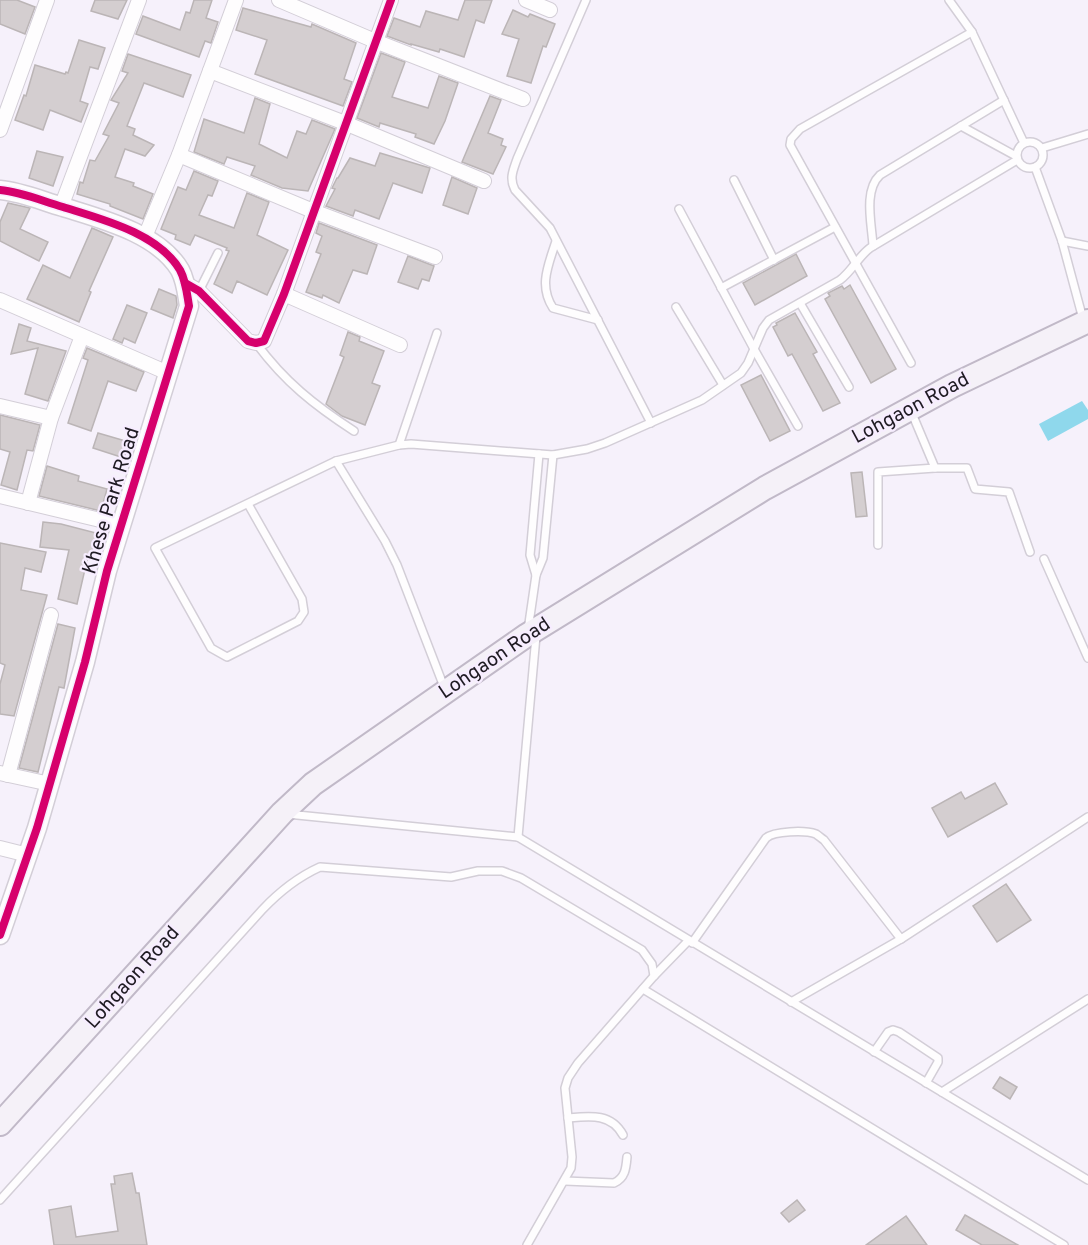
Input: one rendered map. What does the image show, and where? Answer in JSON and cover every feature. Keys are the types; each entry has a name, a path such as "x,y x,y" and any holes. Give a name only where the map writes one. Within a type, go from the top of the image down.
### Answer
{"main road":[{"name":"Lohgaon Road","path":"0,1124 282,813 313,784 532,632 765,488 962,381 1086,322"}],"street":[{"path":"0,130 47,0"},
{"path":"61,207 139,0"},
{"path":"144,239 180,155 236,0"},
{"path":"279,0 375,41 523,99"},
{"path":"192,287 248,340 256,343 264,341 284,294 391,0"},
{"path":"526,0 550,10"},
{"path":"210,71 345,123 484,181"},
{"path":"180,155 313,211 435,257"},
{"name":"Khese Park Road","path":"0,190 27,195 126,228 170,256 192,287 189,306 121,525 50,783 0,935"},
{"path":"284,294 400,345"},
{"path":"0,300 168,373"},
{"path":"28,503 51,418 82,336"},
{"path":"0,406 51,418"},
{"path":"0,496 121,525"},
{"path":"50,783 4,774 51,615"},
{"path":"0,848 28,855"}],"lane":[{"path":"585,0 512,174 511,183 550,228 651,423"},
{"path":"949,0 972,32 1024,143"},
{"path":"911,363 790,145 794,134 800,129 972,32"},
{"path":"873,246 870,206 875,180 1004,100"},
{"path":"961,126 1017,158 1024,167 1035,167 1042,159 1042,148"},
{"path":"1017,158 1017,151 1024,143 1033,143 1042,148 1088,134"},
{"path":"248,504 302,599 304,612 298,621 227,657 211,648 155,548 336,461 411,444 553,455 605,443 702,400 741,373 769,320 840,279 873,246 1017,158"},
{"path":"1035,167 1062,241 1086,322"},
{"path":"734,180 774,260"},
{"path":"679,209 798,426"},
{"path":"721,288 835,227"},
{"path":"556,241 546,274 545,297 553,308 598,320"},
{"path":"1062,241 1088,246"},
{"path":"192,287 218,253"},
{"path":"800,303 849,387"},
{"path":"676,307 723,385"},
{"path":"399,445 436,333"},
{"path":"256,343 296,388 319,408 354,431"},
{"path":"910,408 935,468"},
{"path":"536,575 530,555 538,454"},
{"path":"518,837 536,575 543,558 553,455"},
{"path":"336,461 386,542 397,565 446,692"},
{"path":"878,545 878,472 967,468 975,489 1010,492 1029,552"},
{"path":"1044,559 1088,658"},
{"path":"282,813 518,837 1088,1180"},
{"path":"791,1002 901,939 1088,817"},
{"path":"527,1245 571,1168 572,1157 565,1088 568,1078 578,1063 654,976 690,942 766,837 777,832 808,833 816,834 824,840 901,939"},
{"path":"0,1200 275,896 320,867 451,877 478,871 510,873 642,950 652,964 654,976"},
{"path":"643,989 1064,1245"},
{"path":"942,1092 1088,999"},
{"path":"874,1052 888,1032 893,1030 899,1032 938,1058 926,1083"},
{"path":"568,1118 602,1117 619,1128 623,1135"},
{"path":"565,1181 614,1183 624,1174 627,1157"}],"water":[{"path":"1082,401 1088,410 1088,419 1048,441 1039,424"}],"building":[{"path":"0,0 17,0 35,7 25,34 0,24"},
{"path":"95,0 127,0 118,19 91,11"},
{"path":"194,0 212,0 206,18 218,22 211,43 205,41 199,57 136,34 143,16 180,30 186,12 190,13"},
{"path":"465,0 492,0 484,23 476,20 464,57 440,49 439,52 411,45 387,36 394,18 420,27 426,11 458,20"},
{"path":"243,8 311,27 312,24 356,43 344,79 352,82 343,106 255,74 267,40 236,30"},
{"path":"513,10 528,17 530,14 555,24 546,47 543,46 531,83 507,76 519,39 502,34"},
{"path":"79,40 105,48 98,69 90,67 80,101 88,104 81,122 50,110 43,130 15,120 24,95 26,96 35,65 68,73"},
{"path":"381,53 405,62 392,97 428,108 439,76 458,83 445,121 434,144 415,137 416,134 380,123 379,127 357,118"},
{"path":"128,54 191,75 183,97 144,83 127,126 135,129 133,135 154,145 145,156 125,149 115,177 134,183 133,186 153,194 143,219 110,206 110,204 77,194 90,160 95,161 109,136 103,134 119,103 111,100 128,73 122,71"},
{"path":"490,96 501,100 488,133 503,139 501,145 506,147 493,174 462,162"},
{"path":"255,98 270,104 259,144 287,158 297,131 306,134 312,120 335,129 308,191 282,188 251,175 255,166 227,157 224,164 194,152 204,119 244,133"},
{"path":"37,151 63,157 53,186 29,178"},
{"path":"380,153 430,168 422,193 393,183 379,219 355,210 353,216 326,206 335,189 332,188 337,178 350,158 375,166"},
{"path":"194,171 218,181 212,196 208,195 199,215 234,228 247,193 269,202 257,235 288,250 267,295 237,281 232,293 214,284 229,251 226,250 227,248 195,235 190,245 175,239 176,235 161,229 178,187 186,190"},
{"path":"452,177 477,188 468,214 443,205"},
{"path":"8,203 30,208 20,229 48,242 39,261 0,241 0,222"},
{"path":"319,223 377,245 367,274 353,270 339,303 323,295 322,298 306,292 321,254 316,252 322,236 316,233"},
{"path":"92,228 113,237 89,291 91,292 79,322 27,299 43,265 70,278"},
{"path":"796,254 807,276 755,305 743,283"},
{"path":"408,256 434,266 429,281 422,279 418,289 398,282"},
{"path":"850,285 896,369 871,383 825,299 830,296 828,293"},
{"path":"159,289 176,296 177,305 173,318 151,309"},
{"path":"127,305 147,313 135,343 124,338 122,343 113,339"},
{"path":"795,313 817,352 813,354 840,403 823,411 792,354 788,356 773,327"},
{"path":"19,324 31,328 27,341 66,351 48,401 25,394 38,348 11,354"},
{"path":"348,332 360,337 359,341 384,351 372,383 380,386 365,425 342,416 326,404 344,357 340,355"},
{"path":"87,348 144,372 136,391 108,381 91,431 68,423 88,360 83,358"},
{"path":"761,375 790,431 770,441 741,385"},
{"path":"0,415 40,425 33,451 27,450 17,490 1,485 10,452 0,449"},
{"path":"98,433 129,442 124,458 93,448"},
{"path":"47,466 79,476 78,481 107,489 101,511 39,496"},
{"path":"862,472 867,516 856,517 851,473"},
{"path":"43,522 96,533 77,604 58,599 69,550 40,547"},
{"path":"0,543 46,552 41,572 25,568 21,590 47,595 14,716 0,714 0,684 5,665 0,663"},
{"path":"58,624 75,628 64,688 59,687 38,772 19,768"},
{"path":"995,783 1007,804 948,837 932,808 961,792 965,799"},
{"path":"1006,884 1031,920 997,942 973,906"},
{"path":"1000,1077 1017,1087 1010,1099 993,1088"},
{"path":"132,1173 136,1193 139,1193 147,1245 54,1245 49,1210 71,1206 76,1237 118,1231 111,1184 115,1184 114,1176"},
{"path":"797,1200 805,1210 789,1222 781,1213"},
{"path":"965,1215 1018,1245 982,1245 956,1230"},
{"path":"906,1216 927,1245 866,1245"}],"cycle path":[{"path":"185,283 199,291 248,341 256,343 264,341 284,294 391,0"},
{"path":"0,190 24,195 111,222 158,246 180,270 189,306 107,571 85,662 37,828 0,935"}]}
